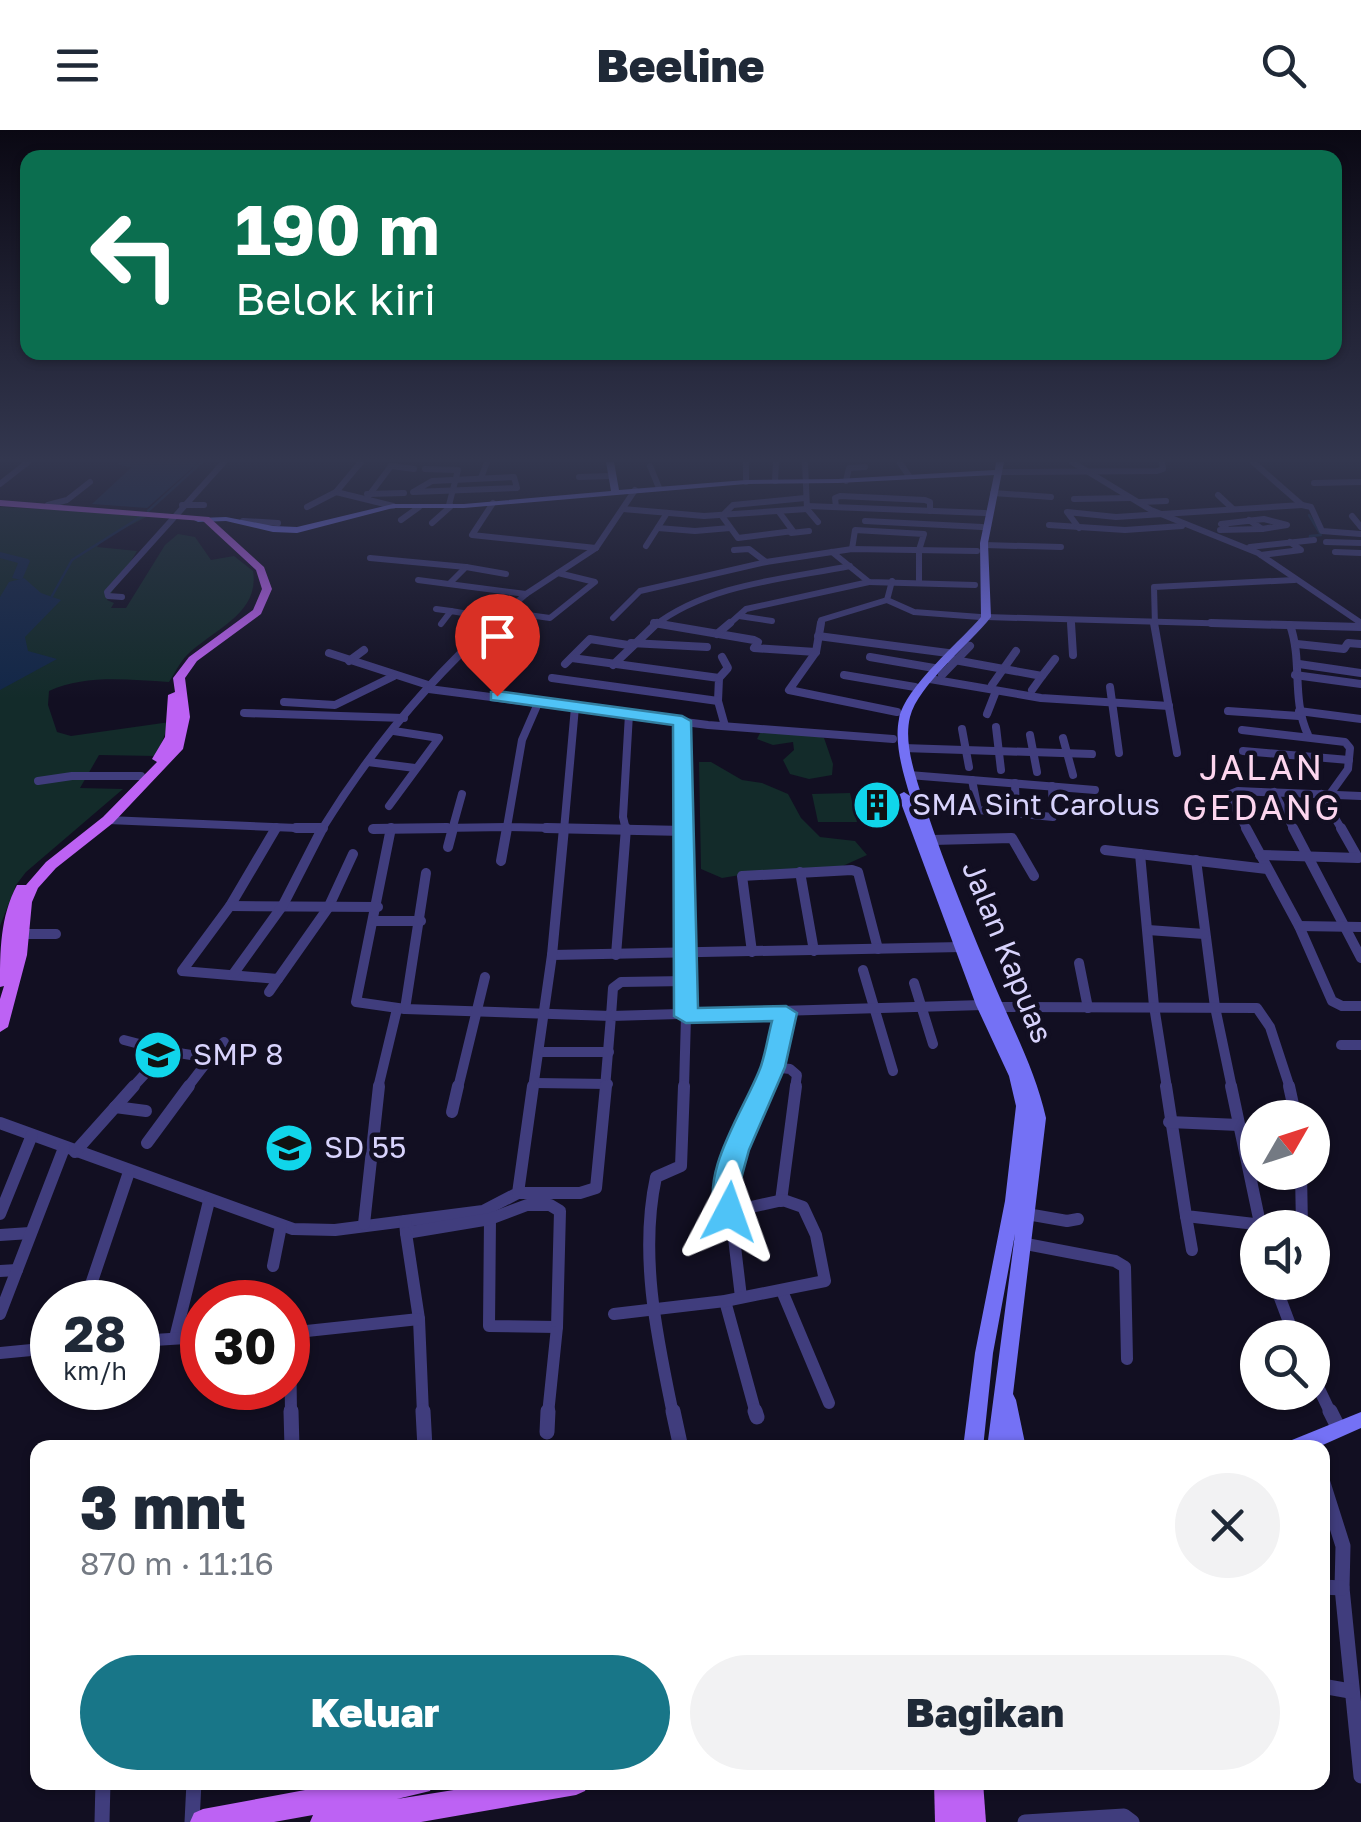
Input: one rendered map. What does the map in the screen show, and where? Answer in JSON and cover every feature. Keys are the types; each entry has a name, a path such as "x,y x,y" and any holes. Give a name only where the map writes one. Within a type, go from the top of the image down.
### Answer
{"main road":[{"path":"0,1028 23,934 25,902 32,887 156,762 171,736 177,678 191,659 240,618 258,592 253,571 223,541"},
{"path":"0,982 16,898 41,866 108,820 179,746 184,717 177,678"},
{"path":"203,1822 377,1790"},
{"path":"331,1821 451,1794 493,1790"},
{"path":"948,1790 948,1822"},
{"path":"971,1790 973,1822"}],"street":[{"path":"122,597 108,596 107,592 152,541"},
{"path":"529,541 596,548"},
{"path":"234,974 282,904 326,823 368,762 429,687 475,638 526,594 601,541"},
{"path":"646,546 649,541"},
{"path":"852,549 853,541"},
{"path":"920,582 922,541"},
{"path":"981,541 978,579 983,617"},
{"path":"981,548 983,541"},
{"path":"1231,541 1261,554 1361,625"},
{"path":"1248,547 1302,541"},
{"path":"1261,554 1300,550 1290,542"},
{"path":"1326,542 1361,543"},
{"path":"613,618 640,591 830,550 1060,547"},
{"path":"734,550 749,549 766,562"},
{"path":"830,550 870,582"},
{"path":"1335,552 1361,553"},
{"path":"370,558 506,574"},
{"path":"613,665 629,644 654,624 698,598 850,566"},
{"path":"450,584 466,567"},
{"path":"436,608 550,618 595,582 558,573"},
{"path":"717,634 746,610 870,582 978,579"},
{"path":"418,580 526,594"},
{"path":"1177,754 1154,622 1156,586 1294,580"},
{"path":"886,600 892,582"},
{"path":"897,712 789,690 816,652 825,616 886,600 914,612 983,617 1361,625"},
{"path":"441,624 450,611"},
{"path":"739,616 772,620"},
{"name":"Jalan Kapuas","path":"983,617 951,658 897,712 903,792 990,1006 1024,1106 1006,1288 1004,1385 997,1440"},
{"path":"1071,620 1073,654"},
{"path":"654,624 758,642 744,660"},
{"path":"1290,625 1298,644 1295,675 1299,713 1308,736"},
{"path":"818,636 1042,676"},
{"path":"475,638 523,645"},
{"path":"708,647 590,640 568,661 719,678"},
{"path":"1298,644 1344,649 1348,643 1361,644"},
{"path":"951,658 970,646"},
{"path":"754,648 816,652"},
{"path":"349,661 364,650"},
{"path":"986,714 994,688 1016,651"},
{"path":"329,653 429,687 629,714 898,744 1092,754"},
{"path":"722,656 728,668 719,678 718,700 726,726"},
{"path":"870,657 930,678"},
{"path":"1032,690 1056,659"},
{"path":"1299,664 1361,673"},
{"path":"844,675 930,678 1169,706"},
{"path":"1295,675 1361,684"},
{"path":"284,702 334,705 394,676"},
{"path":"552,678 718,700"},
{"name":"Jalan Kapuas","path":"930,678 905,714 898,744 932,840 937,871 962,948 1031,1085 1038,1118 1022,1243 1006,1288 975,1440"},
{"path":"1110,686 1119,753"},
{"path":"500,860 522,740 540,700"},
{"path":"518,1193 552,955 576,706"},
{"path":"1228,711 1361,719"},
{"path":"244,714 404,718"},
{"path":"616,955 626,828 622,818 629,714"},
{"path":"679,1440 664,1376 650,1254 653,1182 681,1166 687,980 682,721"},
{"path":"996,727 1002,770"},
{"path":"962,729 968,767"},
{"path":"1242,730 1343,741 1350,748 1350,760 1341,782 1326,794"},
{"path":"388,806 439,736 394,731"},
{"path":"1030,734 1037,772"},
{"path":"1063,738 1073,775"},
{"path":"1242,751 1350,760"},
{"path":"368,762 415,768"},
{"path":"38,781 72,776 141,776"},
{"path":"909,776 1095,790"},
{"path":"972,780 978,810 1016,815 1053,817 1052,786"},
{"path":"1015,783 1016,815"},
{"path":"1274,792 1361,958"},
{"path":"1361,796 1229,793 1299,926 1332,1000 1342,1006 1361,1006"},
{"path":"448,846 462,794"},
{"path":"1260,855 1358,854 1326,794"},
{"path":"108,820 276,828 326,823"},
{"path":"276,828 230,906 181,970 278,978"},
{"path":"391,828 378,907 355,998 359,1003 477,1013 611,1016 920,1007 1250,1006 1264,1012 1293,1100"},
{"path":"374,829 684,831"},
{"path":"932,840 1012,838 1034,876"},
{"path":"1105,850 1267,869"},
{"path":"269,992 328,908 353,854"},
{"path":"1140,854 1169,1122 1192,1250"},
{"path":"1169,1122 1240,1128 1215,1007 1196,860"},
{"path":"752,952 740,878 800,872 858,872 878,950"},
{"path":"800,872 814,951"},
{"path":"364,1224 380,1074 401,1009 421,921 426,873"},
{"path":"230,906 378,907"},
{"path":"374,921 421,921"},
{"path":"1299,926 1361,927"},
{"path":"1148,930 1204,934"},
{"path":"23,934 56,934"},
{"path":"552,955 962,948"},
{"path":"1079,964 1088,1008"},
{"path":"863,970 894,1071"},
{"path":"452,1112 484,978"},
{"path":"406,1227 484,1211 518,1193 596,1188 615,985 687,980"},
{"path":"914,983 934,1044"},
{"path":"741,1297 728,1179 736,1150 773,1067 786,1013"},
{"path":"124,1040 210,1058"},
{"path":"147,1143 224,1042"},
{"path":"1341,1045 1361,1046"},
{"path":"1,1311 30,1233 70,1150 116,1107 166,1051"},
{"path":"538,1052 609,1052"},
{"path":"773,1067 790,1069 796,1075 781,1201"},
{"path":"536,1083 608,1084"},
{"path":"116,1107 146,1111"},
{"path":"0,1123 209,1202 281,1226 313,1231 364,1224 406,1227 490,1220 528,1206 550,1205 560,1211 558,1327 550,1373 547,1432"},
{"path":"0,1214 32,1134"},
{"path":"93,1280 130,1172"},
{"path":"614,1314 823,1284 826,1276 811,1214 798,1201 729,1212"},
{"path":"175,1338 209,1202"},
{"path":"1027,1214 1078,1220"},
{"path":"1186,1216 1240,1223"},
{"path":"490,1220 489,1326 497,1330 558,1327"},
{"path":"274,1266 281,1226"},
{"path":"406,1227 419,1319 425,1440"},
{"path":"0,1235 30,1233"},
{"path":"1022,1243 1115,1261 1125,1267 1126,1359"},
{"path":"0,1271 17,1270"},
{"path":"782,1291 829,1404"},
{"path":"724,1301 757,1417"},
{"path":"310,1331 419,1319"},
{"path":"160,1339 180,1338"},
{"path":"0,1353 30,1350"},
{"path":"1004,1385 1014,1440"},
{"path":"291,1410 292,1440"},
{"path":"1330,1410 1339,1429"},
{"path":"1315,1440 1361,1420"},
{"path":"1330,1500 1341,1528 1346,1566 1342,1588 1361,1771"},
{"path":"1330,1587 1342,1588"},
{"path":"1330,1687 1350,1691"},
{"path":"102,1822 104,1790"},
{"path":"192,1822 194,1790"},
{"path":"1025,1822 1124,1816 1132,1822"}],"green space":[{"path":"0,541 101,541 97,547 137,551 107,600 114,603 111,608 126,608 170,541 198,541 211,560 234,556 253,571 249,599 233,619 187,655 169,682 93,680 49,691 48,705 57,732 71,736 170,722 156,756 99,755 80,788 123,789 26,872 16,885 0,926"},
{"path":"784,728 824,738 833,764 832,775 809,779 790,774 783,760 794,750 793,742 773,745 757,739 760,733"},
{"path":"699,762 711,762 742,780 788,794 801,818 820,837 855,841 867,855 836,869 759,872 722,878 701,869"},
{"path":"850,793 857,822 818,822 812,794"}],"water":[{"path":"24,578 41,593 61,600 25,637 28,651 57,659 0,690 0,597 9,582"}],"waterway":[{"path":"52,596 72,560 102,541"},
{"path":"0,555 24,561 18,578"}],"place":[{"name":"SMA Sint Carolus","path":"877,805"},
{"name":"SMP 8","path":"158,1055"},
{"name":"SD 55","path":"289,1148"}],"district":[{"name":"JALAN GEDANG","path":"1262,788"}],"route":[{"path":"497,696 682,721 686,1016 786,1013 773,1067 736,1150 728,1179 729,1212"}]}
